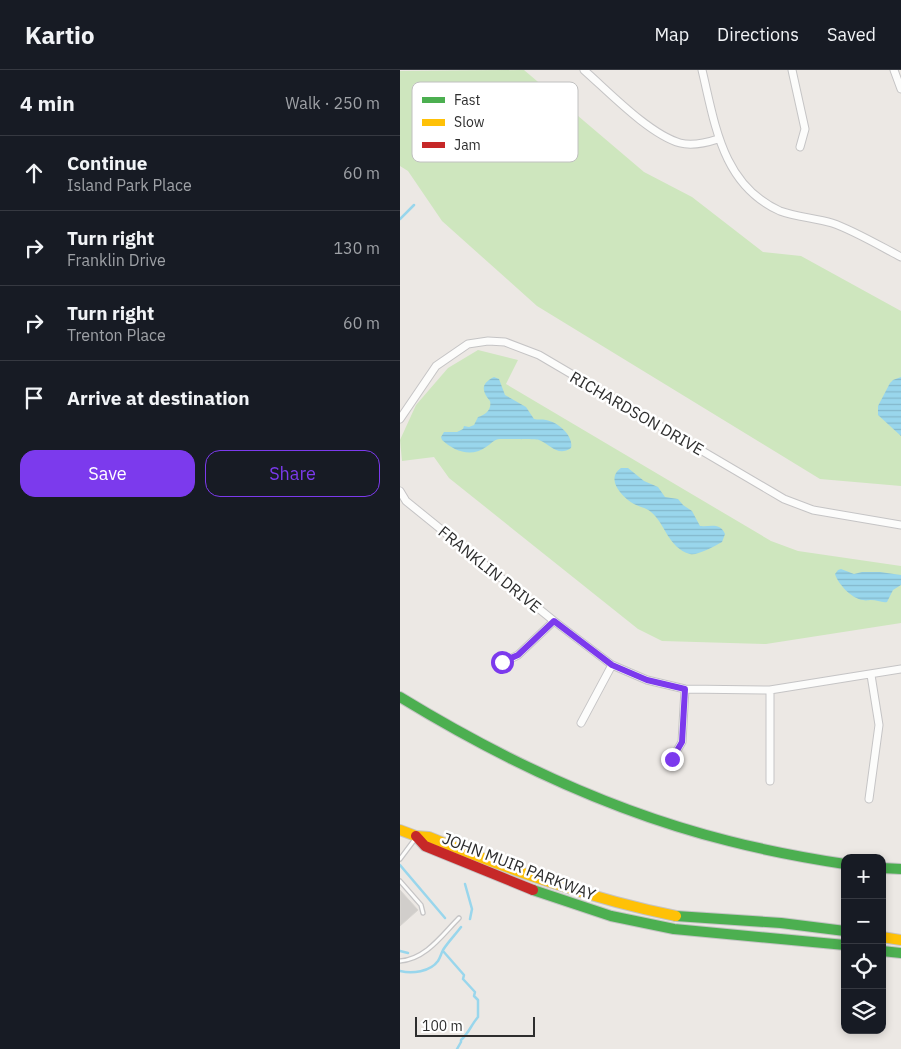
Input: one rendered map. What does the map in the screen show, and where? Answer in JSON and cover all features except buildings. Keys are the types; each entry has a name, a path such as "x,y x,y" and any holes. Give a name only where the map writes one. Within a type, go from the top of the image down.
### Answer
{"main road":[{"path":"400,697 525,766 627,809 725,840 841,863"},
{"path":"400,830 416,836"},
{"name":"JOHN MUIR PARKWAY","path":"416,836 429,837 530,876 609,902 680,916 816,926 841,930"},
{"name":"JOHN MUIR PARKWAY","path":"416,836 425,846 530,890 602,914 675,929 841,945"},
{"path":"886,868 901,869"},
{"path":"886,938 901,940"},
{"path":"886,952 901,954"}],"street":[{"path":"584,70 656,132 681,143 704,143 718,139"},
{"path":"702,70 718,139 732,168 745,187 761,200 781,211 833,223 901,256"},
{"path":"792,70 805,129 800,147"},
{"path":"894,70 901,89"},
{"name":"RICHARDSON DRIVE","path":"400,419 436,366 468,344 506,342 539,355 784,499 813,510 901,525"},
{"name":"FRANKLIN DRIVE","path":"400,491 406,502 554,621 612,665 647,680 685,689 770,690 901,670"},
{"path":"502,662 518,655 554,621"},
{"path":"580,723 612,665"},
{"path":"869,799 879,725 871,675"},
{"path":"672,759 682,742 685,689"},
{"path":"770,690 770,781"}],"lane":[{"path":"400,859 416,836"},
{"path":"400,881 421,905 423,913"},
{"path":"400,961 417,957 431,947 459,918"}],"green space":[{"path":"524,70 538,82 412,82 412,162 578,162 578,116 644,172 692,197 763,252 801,256 901,311 901,486 820,479 537,306 442,221 408,171 400,166 400,71"},
{"path":"478,350 518,360 506,384 771,541 798,551 901,566 901,623 766,644 662,641 638,629 449,478 434,457 402,461 400,440 416,405 448,368"}],"water":[{"path":"494,377 499,379 505,395 526,407 534,419 551,421 564,430 570,439 571,448 558,451 539,440 499,439 480,450 469,453 457,450 442,440 441,437 444,432 457,432 463,429 464,426 474,425 478,417 488,411 490,401 485,394 484,385"},
{"path":"901,377 901,436 878,415 878,406 890,383"},
{"path":"621,468 628,468 644,481 658,487 665,497 678,499 692,511 700,526 718,526 725,534 722,542 697,554 683,551 672,541 651,512 634,504 617,488 615,482 616,472"},
{"path":"841,569 854,574 880,572 901,575 901,585 893,590 887,602 859,599 850,594 839,582 835,574"}],"waterway":[{"path":"400,219 414,205"},
{"path":"400,865 445,918"},
{"path":"465,884 472,909 470,919"},
{"path":"400,971 426,970 435,965 445,947 461,927"},
{"path":"400,951 408,953"},
{"path":"443,951 464,975 463,979 475,992 474,996 478,1000 478,1017 461,1040 457,1049"}],"traffic: fast":[{"path":"400,697 478,742 519,763 559,782 643,815 744,845 841,863"},
{"path":"886,868 901,869"},
{"path":"533,890 611,916 674,929 841,945"},
{"path":"676,916 781,923 841,930"},
{"path":"886,951 901,953"}],"traffic: slow":[{"path":"400,830 416,836 429,837 520,872 582,892 676,916"},
{"path":"886,938 901,940"}],"traffic: jam":[{"path":"416,836 425,846 533,890"}],"route":[{"path":"502,662 518,655 554,621 612,665 647,680 685,689 682,742 672,759"}]}
